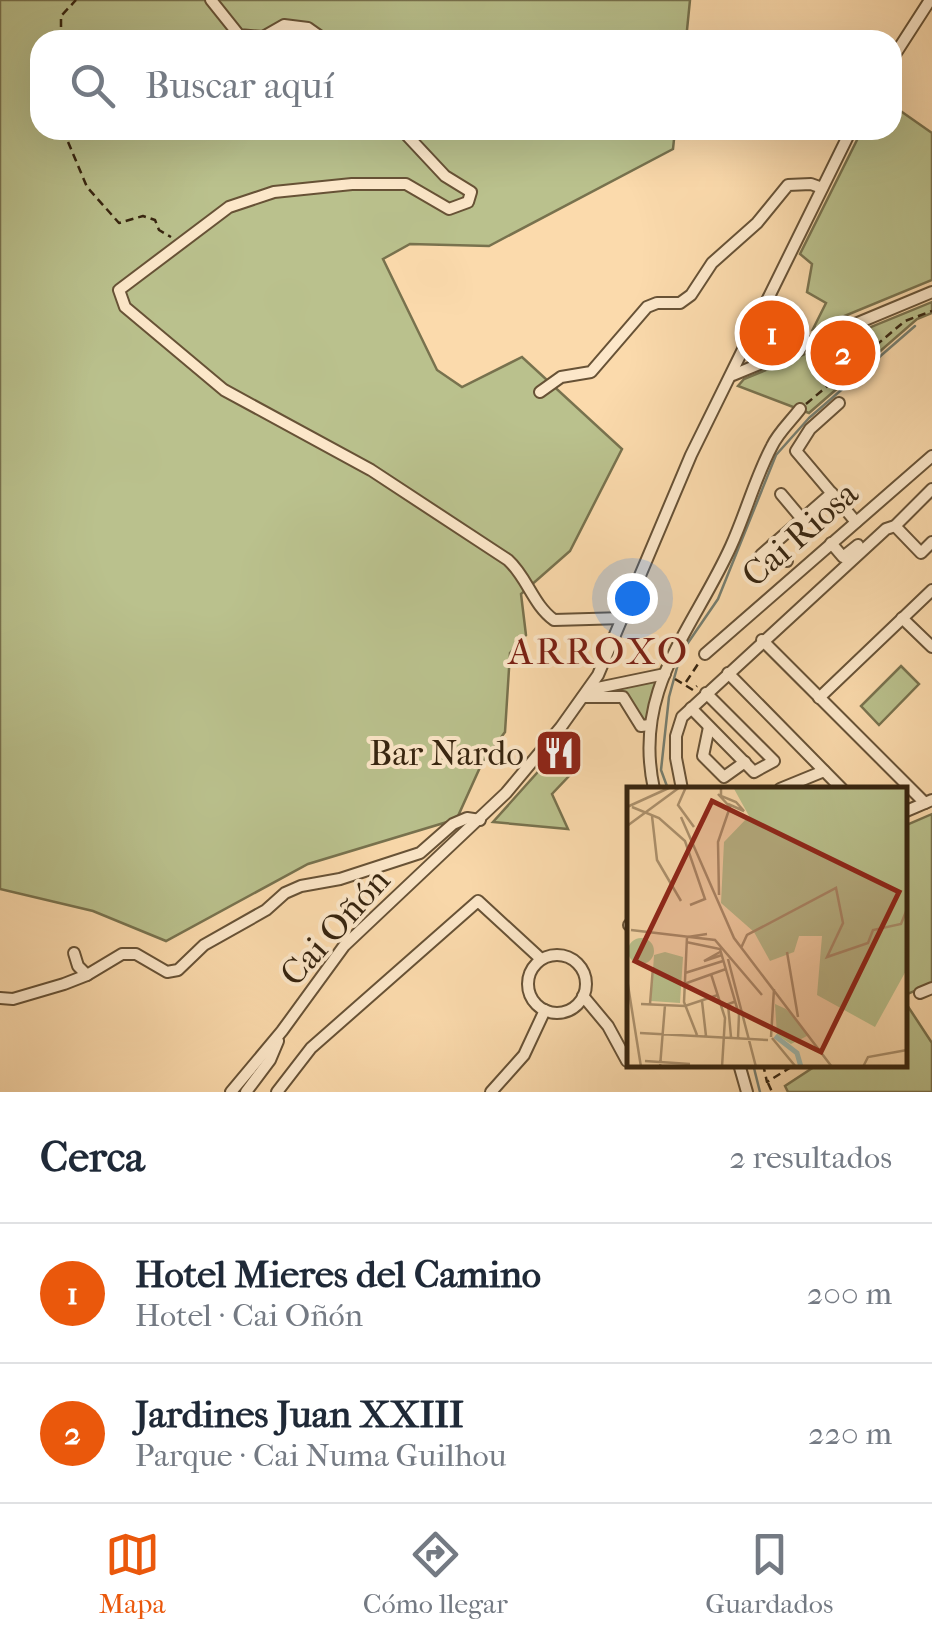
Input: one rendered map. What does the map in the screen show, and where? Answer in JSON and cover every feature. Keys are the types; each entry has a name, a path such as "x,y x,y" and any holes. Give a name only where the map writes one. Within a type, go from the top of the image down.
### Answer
{"street":[{"path":"211,0 235,30"},
{"path":"902,46 927,14 930,0"},
{"path":"276,30 284,25 311,30"},
{"path":"411,140 445,176 470,192 468,202 449,209 406,184 352,184 274,192 229,206 120,290 124,307 224,390 370,470 508,560 521,572 539,604 554,620 624,618"},
{"path":"0,998 13,999 87,975 122,954 136,954 166,972 178,970 217,936 266,910 285,892 340,880 420,853 453,824 466,818 480,820 534,762 608,658 691,456 846,140"},
{"path":"540,392 561,378 591,372 646,307 657,303 680,304 691,295 712,263 757,223 788,185 811,184 822,188"},
{"path":"732,376 932,292"},
{"path":"839,403 810,429 796,451 856,522"},
{"path":"653,787 648,762 650,726 665,674 682,634 732,544 773,443 800,409"},
{"name":"Cai Riosa","path":"706,654 932,456"},
{"path":"681,787 676,736 682,716 704,690 728,673 886,529 895,526 932,489"},
{"path":"761,555 832,493"},
{"path":"781,494 802,519"},
{"path":"895,526 921,554 932,542"},
{"path":"831,543 844,557 868,537 858,549 860,552"},
{"path":"774,544 787,561"},
{"path":"819,698 932,590"},
{"path":"902,618 932,648"},
{"path":"762,640 928,802"},
{"path":"728,673 839,787"},
{"path":"586,694 665,674"},
{"path":"691,708 754,772 774,761 704,690"},
{"path":"586,694 623,697 642,726 650,726"},
{"path":"709,727 703,756 724,777 744,762"},
{"path":"787,787 824,771"},
{"name":"Cai Oñón","path":"282,1030 344,946 480,820"},
{"path":"276,1092 311,1048 478,901 541,960"},
{"path":"74,953 78,966 87,975"},
{"path":"559,955 576,962 585,978 583,996 567,1011 545,1010 531,997 528,988 533,967 541,960 559,955"},
{"path":"920,992 932,988"},
{"path":"583,996 608,1026 627,1060"},
{"path":"491,1092 524,1055 545,1010"},
{"path":"228,1092 282,1030"},
{"path":"242,1092 248,1082 257,1080 270,1060 282,1030"},
{"path":"739,1067 747,1092"}],"path":[{"path":"62,30 61,16 76,0"},
{"path":"67,140 87,188 119,223 143,216 155,220 159,230 181,243"},
{"path":"800,409 905,322 932,310"},
{"path":"685,684 706,654"},
{"path":"665,674 693,690 704,690"},
{"path":"764,1067 772,1092"},
{"path":"768,1082 791,1067"}],"green space":[{"path":"0,0 690,0 687,30 30,30 30,140 674,140 673,149 489,246 410,244 383,259 437,370 462,387 522,357 622,449 570,551 521,594 526,635 510,653 505,732 482,763 458,816 308,864 166,941 93,911 0,889"},
{"path":"902,112 932,133 932,280 813,329 826,303 807,292 812,264 800,254 857,140 902,140"},
{"path":"932,302 932,313 917,319 809,413 738,386 744,379"},
{"path":"901,666 919,684 879,725 861,706"},
{"path":"658,680 648,721 645,724 618,689"},
{"path":"553,755 569,776 552,794 568,829 493,822"},
{"path":"932,814 932,984 907,994 907,825"},
{"path":"907,1005 932,1043 932,1092 788,1092 785,1086 814,1067 907,1067"}],"waterway":[{"path":"667,787 661,770 669,697 681,653 718,599 776,455 809,418 915,326"},
{"path":"754,1067 760,1092"}],"place":[{"name":"Hotel Mieres del Camino","path":"772,333"},
{"name":"Jardines Juan XXIII","path":"843,353"},
{"name":"Bar Nardo","path":"559,753"}],"district":[{"name":"ARROXO","path":"599,651"}]}
